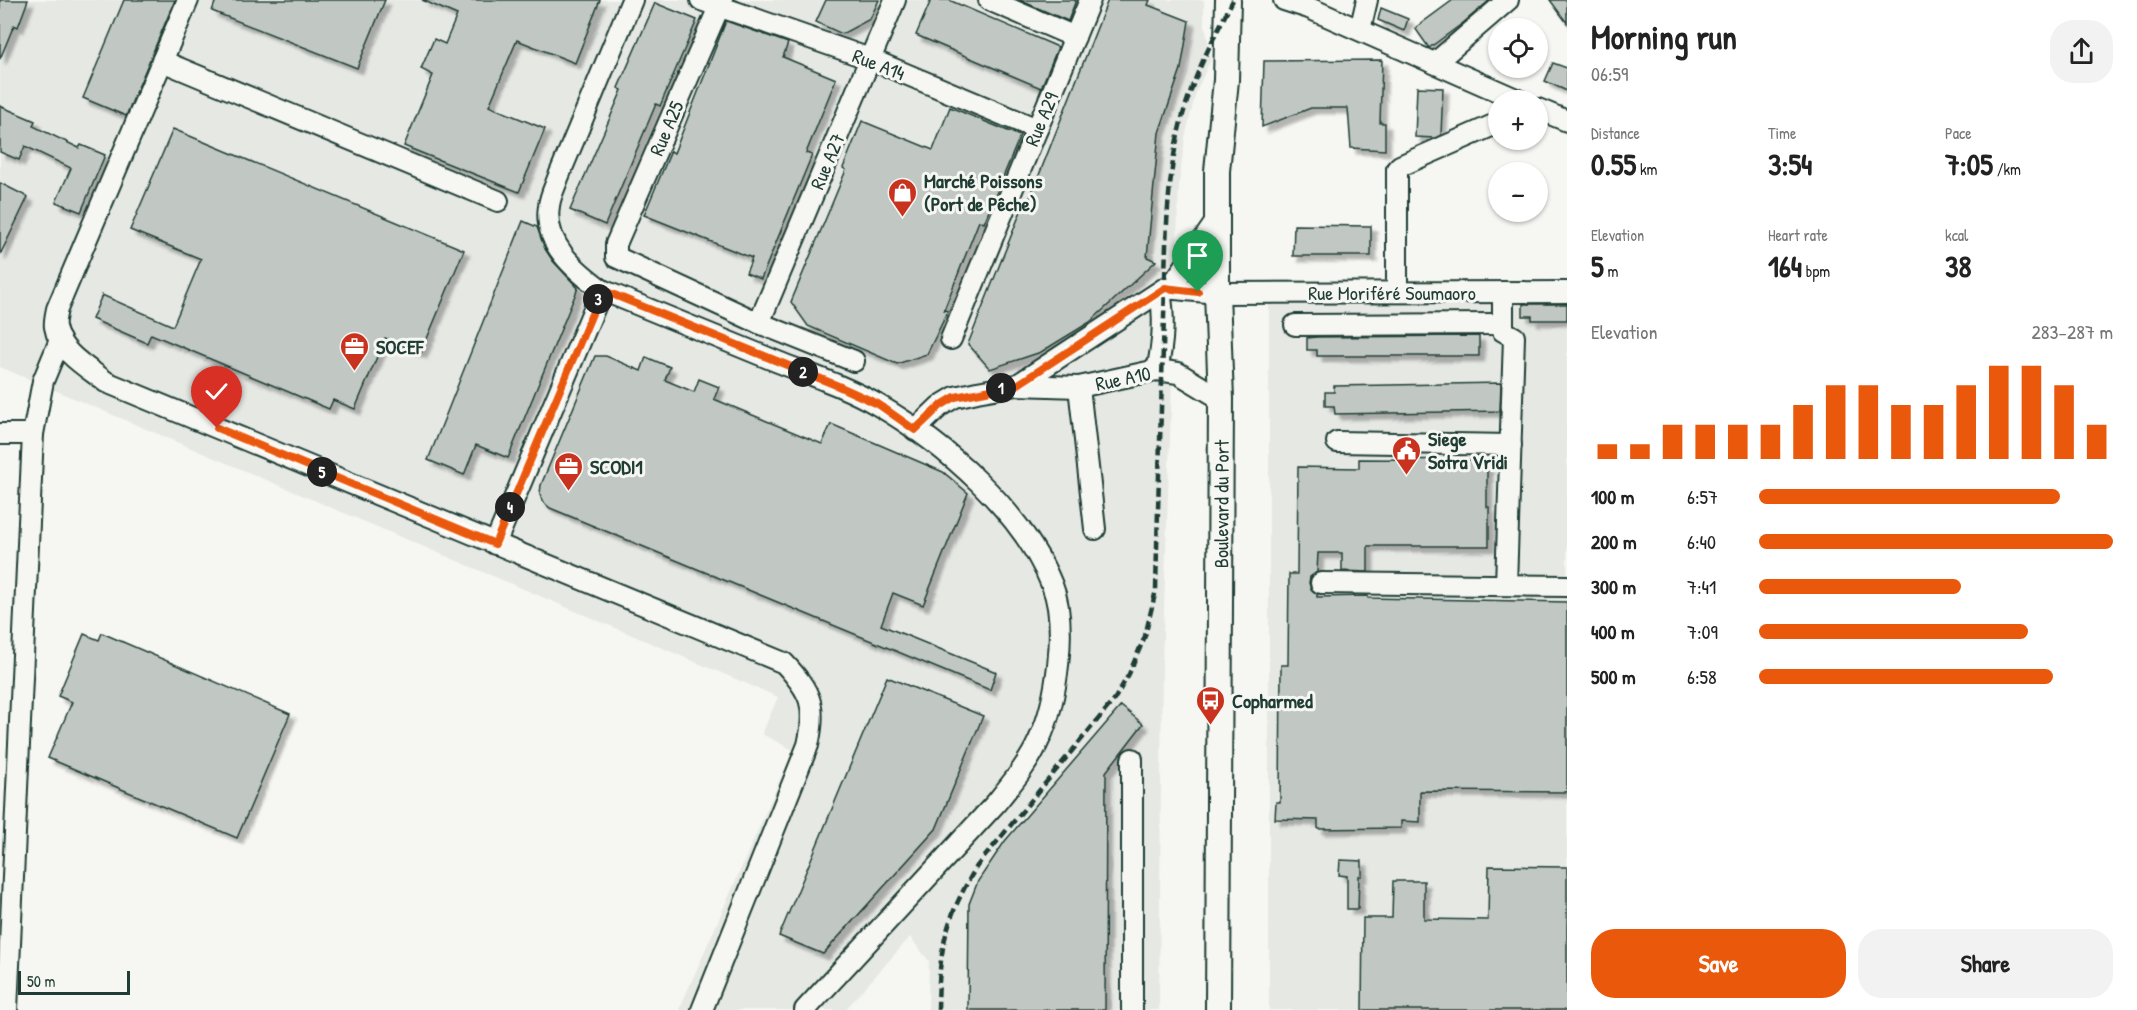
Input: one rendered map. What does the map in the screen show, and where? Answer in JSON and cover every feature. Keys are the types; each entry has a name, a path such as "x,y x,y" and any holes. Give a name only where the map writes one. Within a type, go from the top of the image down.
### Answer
{"main road":[{"name":"Boulevard du Port","path":"1218,1010 1221,399 1216,220 1217,171 1226,80 1228,0"}],"street":[{"path":"188,0 57,309 55,327 60,340 72,355 106,382 784,663 802,682 812,702 811,732 804,757 702,1010"},
{"path":"632,0 549,204 550,228 559,251 578,272 602,290 836,385 878,404 915,430 980,483 1011,517 1036,552 1053,587 1060,627 1053,702 1040,739 1022,770 996,804 805,1010"},
{"name":"Rue A27","path":"759,323 895,0"},
{"path":"989,0 1075,37"},
{"name":"Rue A29","path":"951,339 1090,0"},
{"path":"1284,0 1309,8 1496,90"},
{"path":"1360,30 1367,0"},
{"path":"1435,63 1508,0"},
{"name":"Rue A14","path":"714,2 870,59 1037,129"},
{"name":"Rue A25","path":"714,2 616,244 616,257 759,323"},
{"path":"162,61 498,201"},
{"path":"1548,113 1567,121"},
{"path":"1397,292 1397,169 1488,127"},
{"name":"Rue A10","path":"1017,385 1165,290 1216,220"},
{"path":"495,544 602,290"},
{"path":"1157,370 1162,339 1165,290 1217,293"},
{"path":"1503,291 1504,333 1512,334 1514,337 1506,585"},
{"name":"Rue Moriféré Soumaoro","path":"1217,293 1567,292"},
{"path":"759,323 854,361"},
{"path":"1295,325 1503,324"},
{"path":"7,1010 33,434 43,381 60,340"},
{"name":"Rue A10","path":"915,430 940,406 955,397 1017,385 1078,387 1157,370 1178,373 1221,399"},
{"path":"1078,387 1095,529"},
{"path":"0,434 33,434"},
{"path":"1337,442 1511,445"},
{"path":"1321,583 1567,586 1567,579"},
{"path":"1132,759 1132,1010"}],"shaded area":[{"path":"0,0 1204,0 1204,20 1211,59 1196,92 1185,137 1179,183 1162,663 1159,1010 928,1010 929,961 910,937 845,1010 679,1010 793,750 762,734 778,697 0,367"},
{"path":"1269,302 1567,302 1567,1010 1269,1010"}],"building":[{"path":"0,0 28,0 18,27 14,25 0,59"},
{"path":"124,0 175,0 126,116 83,98"},
{"path":"216,0 385,0 357,68 212,11"},
{"path":"422,0 600,0 575,63 517,40 489,106 545,129 519,192 404,146 433,75 421,69 434,39 445,44 457,15"},
{"path":"826,0 879,0 870,19 842,34 816,22"},
{"path":"931,0 949,0 1058,47 1041,88 916,35"},
{"path":"1019,0 1076,0 1068,21"},
{"path":"1108,0 1150,0 1148,5 1189,21 1181,69 1159,133 1147,257 1156,261 1090,322 1041,352 990,369 968,344 1023,206 1026,208"},
{"path":"1453,0 1490,0 1429,48 1415,28"},
{"path":"1550,0 1567,0 1567,23"},
{"path":"655,3 697,20 660,106 656,104 605,225 570,210 622,90 618,88"},
{"path":"1381,8 1408,19 1404,31 1378,20"},
{"path":"726,21 788,43 783,57 836,79 806,153 812,155 761,279 746,273 752,258 644,215 671,151 674,153"},
{"path":"1382,60 1380,123 1385,123 1385,150 1351,148 1348,108 1311,108 1262,127 1264,61"},
{"path":"1553,63 1567,68 1567,91 1545,81"},
{"path":"1417,87 1443,88 1441,135 1435,138 1415,137"},
{"path":"0,106 35,121 33,126 79,148 81,145 105,155 81,212 56,202 71,168 25,146 19,160 0,152"},
{"path":"950,107 1020,136 984,223 979,221 944,310 948,311 927,354 897,364 808,326 791,302 846,170 843,168 862,121 933,150"},
{"path":"173,129 464,250 421,353 385,338 355,409 333,400 329,409 151,334 147,343 92,319 102,295 173,326 201,259 130,230"},
{"path":"0,183 28,197 0,255"},
{"path":"523,221 537,227 545,249 553,261 578,288 508,458 476,445 464,475 428,460"},
{"path":"1294,225 1371,226 1371,256 1293,256"},
{"path":"1523,304 1567,304 1567,320 1532,320 1532,316 1523,316"},
{"path":"1479,336 1479,356 1317,356 1317,350 1307,350 1307,338 1317,337"},
{"path":"595,356 606,356 641,371 646,357 670,367 665,380 694,392 699,379 719,387 714,399 822,444 831,424 943,472 968,493 923,605 893,593 881,625 996,672 990,690 550,508 542,501 541,485"},
{"path":"1501,383 1500,411 1335,414 1334,406 1325,406 1325,392 1334,392 1334,386"},
{"path":"1359,459 1487,460 1489,546 1368,546 1368,572 1342,571 1342,553 1318,553 1317,572 1310,577 1311,589 1317,597 1368,596 1368,598 1567,602 1567,792 1420,791 1420,822 1401,821 1401,828 1318,829 1318,820 1275,819 1276,802 1280,802 1281,665 1288,665 1289,574 1297,574 1298,467 1359,468"},
{"path":"102,633 290,714 237,838 48,758 72,702 58,696 84,634 99,640"},
{"path":"887,677 983,716 936,829 823,954 779,936"},
{"path":"1121,706 1143,724 1106,772 1105,1010 968,1010 969,904 978,881 1005,841"},
{"path":"1340,860 1362,861 1358,909 1347,909 1347,876 1339,875"},
{"path":"1489,866 1567,867 1567,1010 1362,1010 1363,918 1392,918 1393,881 1424,881 1424,919 1488,920"}],"railway":[{"path":"938,1010 942,952 951,919 966,885 977,866 1114,700 1129,674 1145,636 1156,590 1166,248 1168,202 1174,157 1188,99 1201,65 1233,0"}],"place":[{"name":"Marché Poissons (Port de Pêche)","path":"903,218"},
{"name":"SOCEF","path":"355,372"},
{"name":"Siege Sotra Vridi","path":"1407,476"},
{"name":"SCODI1","path":"569,492"},
{"name":"Copharmed","path":"1211,726"}],"route":[{"path":"217,428 495,544 602,290 836,385 878,404 915,430 940,406 955,397 1017,385 1165,288 1198,292"}]}
